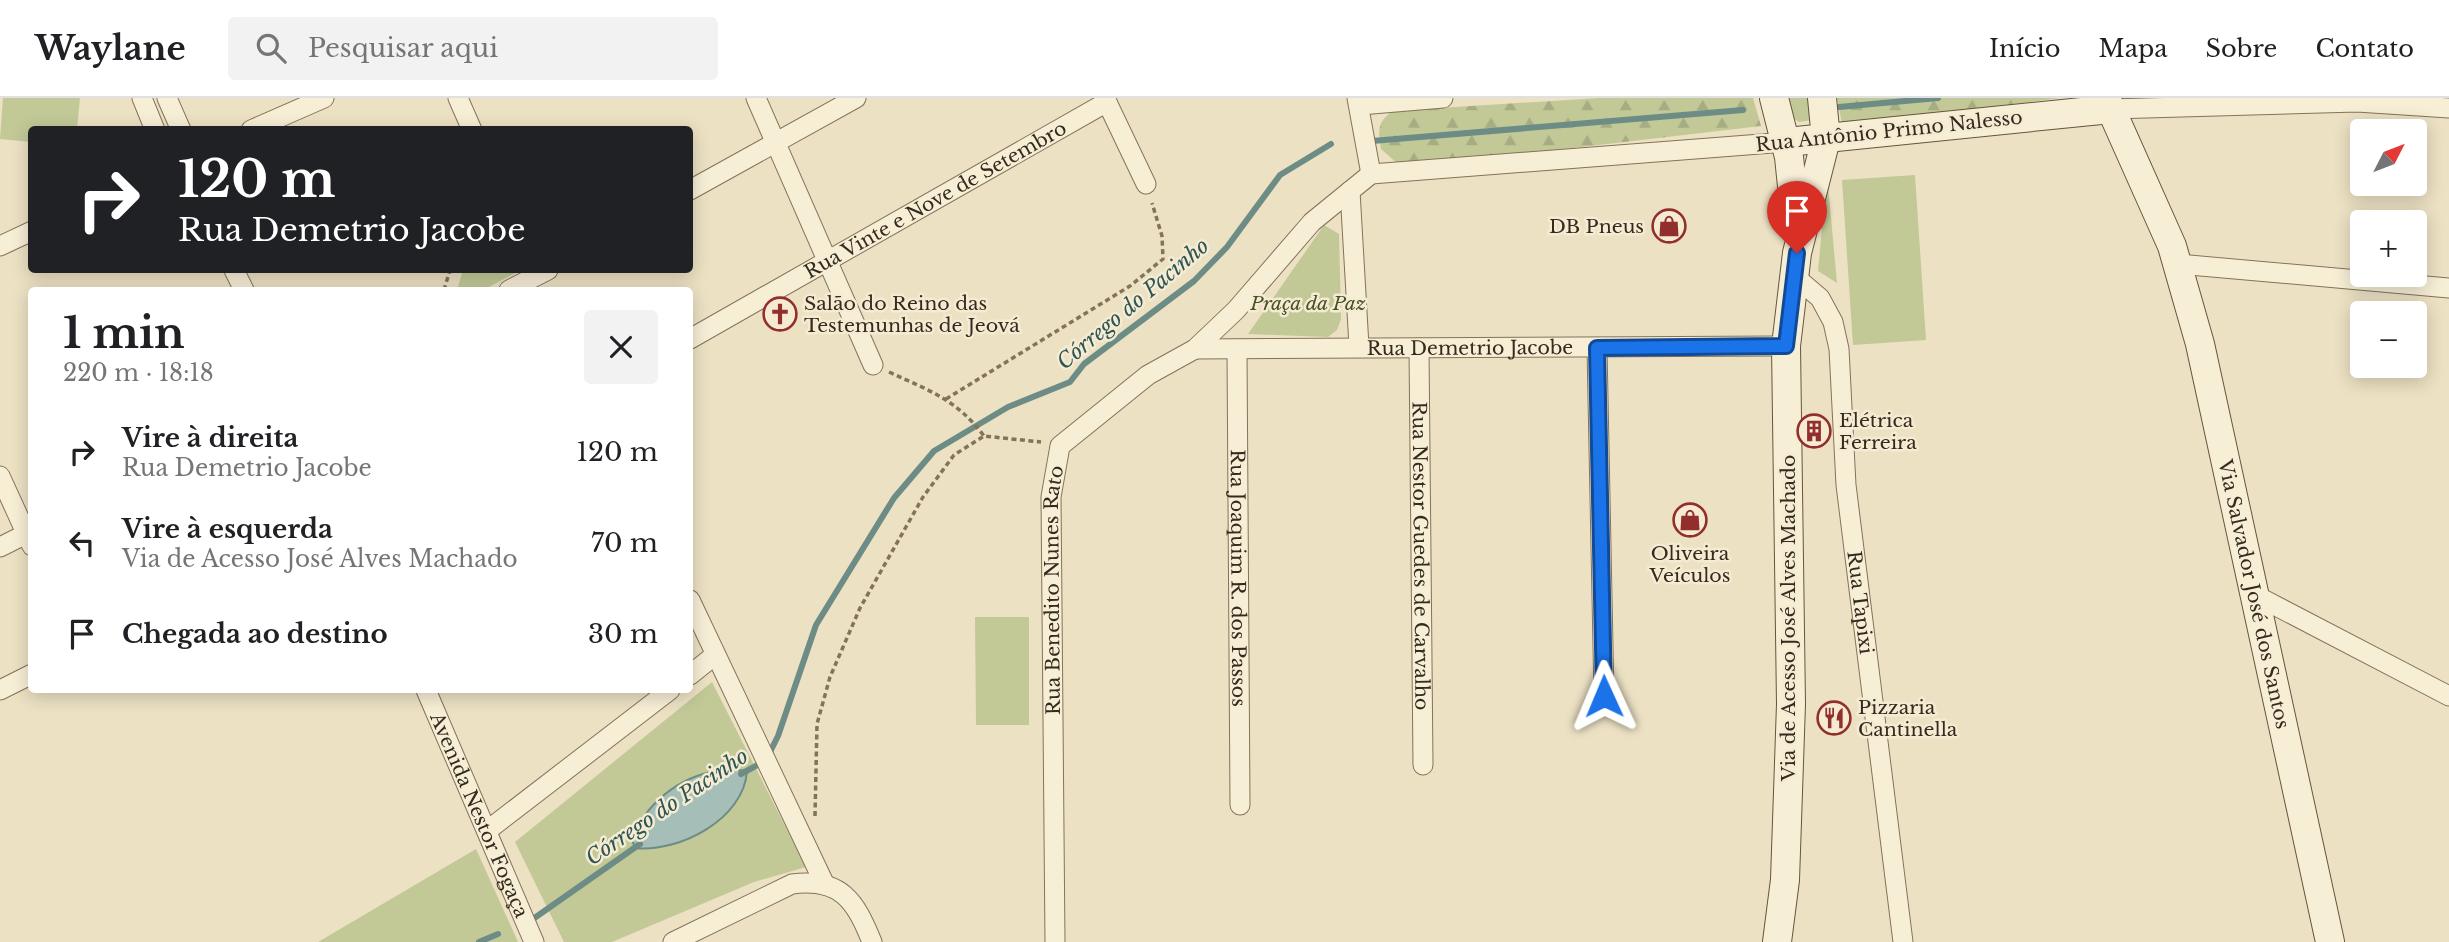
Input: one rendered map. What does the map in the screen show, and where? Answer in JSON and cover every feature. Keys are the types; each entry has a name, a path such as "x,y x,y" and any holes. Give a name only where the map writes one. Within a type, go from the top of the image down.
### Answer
{"street":[{"path":"142,98 153,126"},
{"path":"167,98 179,126"},
{"path":"260,126 324,98"},
{"path":"458,98 470,126"},
{"path":"756,98 873,365"},
{"path":"693,188 856,98"},
{"path":"1371,174 1359,102 1443,98"},
{"path":"1774,98 1796,198 1795,264"},
{"path":"1795,264 1826,134 1822,98"},
{"path":"1106,100 1146,184"},
{"name":"Rua Vinte e Nove de Setembro","path":"693,337 1106,100"},
{"name":"Rua Antônio Primo Nalesso","path":"1371,174 1784,134 1826,134 2108,102 2357,102 2449,108"},
{"name":"Via Salvador José dos Santos","path":"2108,102 2175,255 2222,436 2330,942"},
{"name":"Rua Benedito Nunes Rato","path":"1055,942 1051,497 1060,446 1148,375 1195,349 1236,310 1312,222 1371,174"},
{"path":"1350,191 1359,346"},
{"path":"0,246 28,233"},
{"path":"2175,255 2449,288"},
{"name":"Via de Acesso José Alves Machado","path":"1777,942 1785,880 1791,704 1786,346 1795,264"},
{"name":"Rua Tapixi","path":"1795,264 1820,298 1833,322 1839,349 1847,497 1903,942"},
{"path":"516,287 543,276"},
{"name":"Rua Demetrio Jacobe","path":"1195,349 1359,346 1786,346"},
{"name":"Rua Nestor Guedes de Carvalho","path":"1419,348 1423,765"},
{"path":"1597,348 1604,696"},
{"name":"Rua Joaquim R. dos Passos","path":"1237,349 1240,805"},
{"path":"0,476 28,533"},
{"path":"0,547 28,538"},
{"path":"2255,595 2449,696"},
{"path":"693,607 825,885"},
{"path":"693,673 715,655"},
{"path":"0,690 28,676"},
{"name":"Avenida Nestor Fogaça","path":"427,693 532,938"},
{"path":"488,830 666,693"},
{"path":"673,942 694,937 792,884 811,882 837,888 853,903 872,942"}],"path":[{"path":"946,399 1130,286 1163,259 1162,236 1146,184"},
{"path":"873,365 946,399 966,412 984,436"},
{"path":"816,823 814,792 817,724 835,665 860,608 923,497 954,455 984,436 1060,446"}],"green space":[{"path":"3,98 80,98 77,126 28,126 28,142 0,139"},
{"path":"1599,98 1753,98 1761,126 1419,166 1399,165 1381,149 1380,128 1392,111"},
{"path":"1789,98 1815,98 1812,120 1799,122 1793,118"},
{"path":"1837,98 2059,98 1861,126 1842,124"},
{"path":"1827,174 1837,283 1818,271"},
{"path":"1915,175 1926,340 1853,345 1842,180"},
{"name":"Praça da Paz","path":"1324,225 1339,234 1341,319 1337,330 1328,337 1248,334"},
{"path":"462,273 515,273 489,287 458,287"},
{"path":"975,617 1029,617 1029,725 976,725"},
{"path":"712,682 806,867 754,882 612,942 564,942 515,842"},
{"path":"476,849 518,942 318,942"}],"water":[{"path":"727,769 747,771 743,788 722,818 689,838 671,845 635,848 631,837 648,811 659,800 696,776"}],"waterway":[{"name":"Córrego do Pacinho","path":"1839,107 1938,98"},
{"name":"Córrego do Pacinho","path":"1372,141 1743,110"},
{"name":"Córrego do Pacinho","path":"769,754 778,736 816,625 894,498 934,451 1008,407 1070,382 1084,364 1194,281 1227,247 1280,175 1331,144"},
{"name":"Córrego do Pacinho","path":"741,774 763,762"},
{"name":"Córrego do Pacinho","path":"533,919 640,844"},
{"name":"Córrego do Pacinho","path":"479,942 498,934"}],"place":[{"name":"DB Pneus","path":"1669,226"},
{"name":"Salão do Reino das Testemunhas de Jeová","path":"780,314"},
{"name":"Elétrica Ferreira","path":"1814,431"},
{"name":"Oliveira Veículos","path":"1690,520"},
{"name":"Pizzaria Cantinella","path":"1834,718"}],"route":[{"path":"1604,696 1597,348 1786,346 1797,253"}]}
